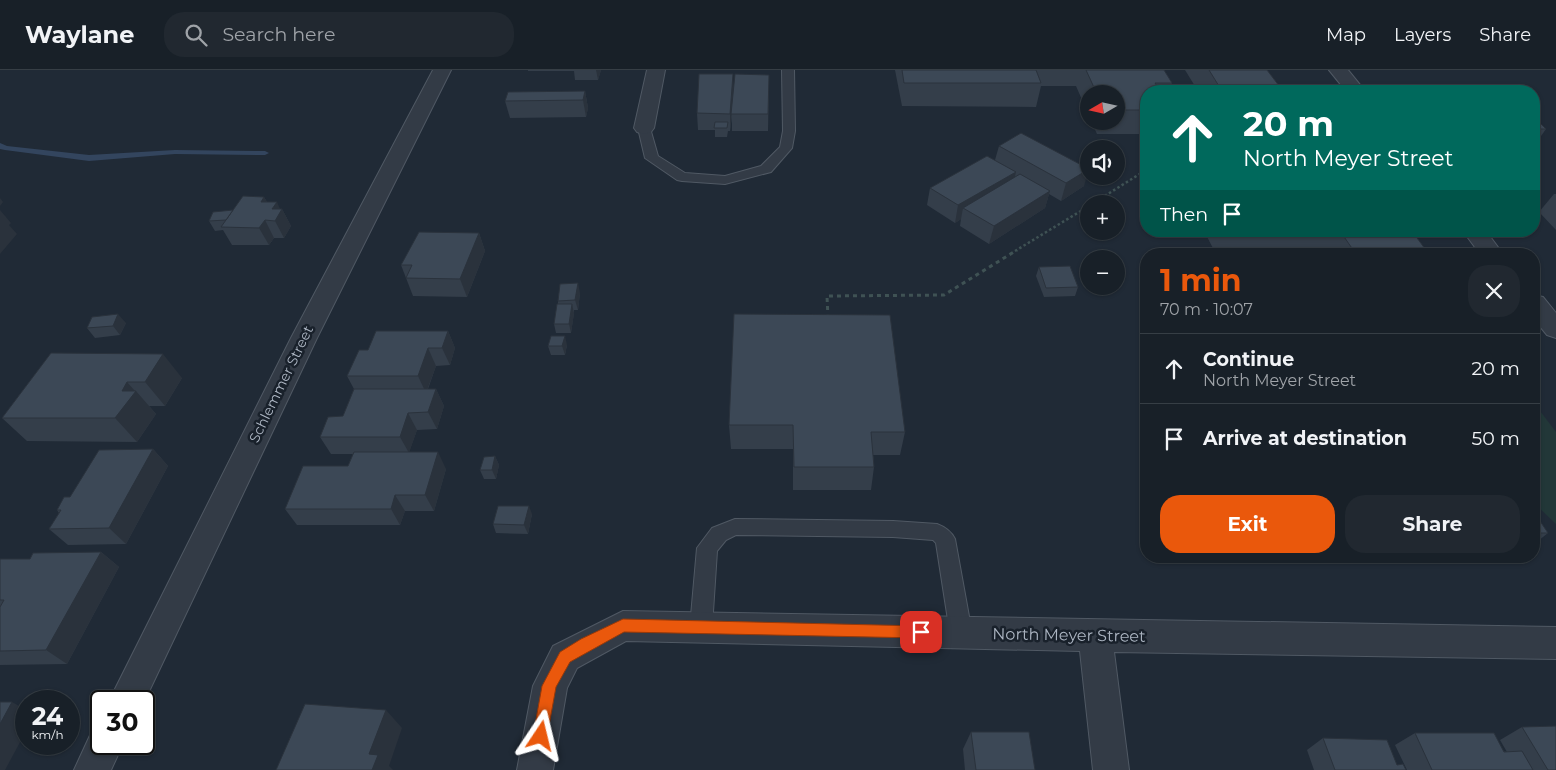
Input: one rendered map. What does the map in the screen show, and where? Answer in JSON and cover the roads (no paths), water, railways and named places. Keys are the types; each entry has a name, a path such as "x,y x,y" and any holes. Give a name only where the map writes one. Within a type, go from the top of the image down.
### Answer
{"street":[{"name":"Schlemmer Street","path":"131,690 296,353 442,70"},
{"path":"644,128 656,70"},
{"path":"1338,70 1351,85"},
{"path":"1479,237 1487,248"},
{"path":"1540,301 1556,300"},
{"path":"1540,309 1556,329"},
{"name":"North Meyer Street","path":"535,770 550,686 565,657 586,644 623,626 1556,643"},
{"path":"1095,636 1111,770"},
{"path":"92,770 100,755"}],"lane":[{"path":"644,128 652,158 682,177 725,180 766,170 786,148 789,131 788,70"},
{"path":"701,627 707,548 719,534 735,527 892,529 937,532 945,539 960,633"}],"waterway":[{"path":"0,145 5,148 89,158 175,152 265,153"}]}
